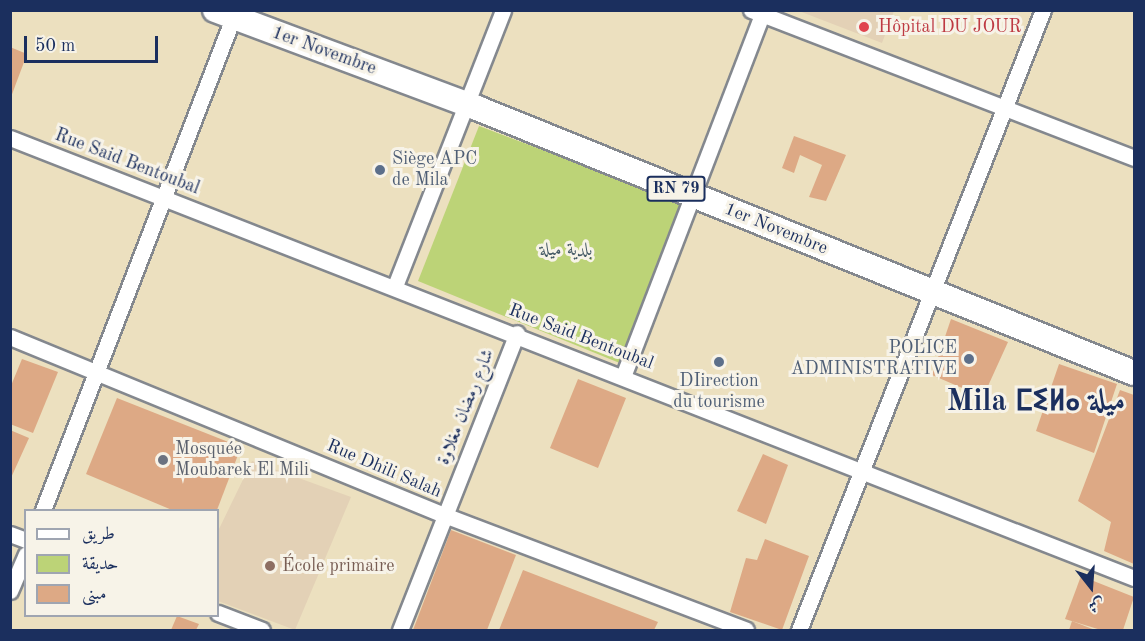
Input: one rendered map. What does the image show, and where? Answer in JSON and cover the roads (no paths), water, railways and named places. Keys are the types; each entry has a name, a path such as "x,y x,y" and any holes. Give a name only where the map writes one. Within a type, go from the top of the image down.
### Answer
{"main road":[{"name":"1er Novembre","path":"228,13 466,104 1134,373"}],"street":[{"path":"395,286 503,10"},
{"path":"799,630 866,469 929,290 1043,10"},
{"path":"43,509 98,371 228,13"},
{"path":"624,374 693,195 757,13 1134,158"},
{"name":"Rue Said Bentoubal","path":"10,138 624,374 1134,578"},
{"name":"شارع رمضان مغلاوة","path":"400,630 517,333"},
{"name":"Rue Dhili Salah","path":"10,337 444,514 746,630"},
{"path":"10,591 24,559"},
{"path":"219,614 262,630"}],"place":[{"name":"Hôpital DU JOUR","path":"864,27"},
{"name":"Siège APC de Mila","path":"380,170"},
{"name":"POLICE ADMINISTRATIVE","path":"969,359"},
{"name":"DIirection du tourisme","path":"719,362"},
{"name":"Mosquée Moubarek El Mili","path":"163,460"},
{"name":"École primaire","path":"270,566"}],"district":[{"name":"Mila ⵎⵉⵍⴰ ميلة","path":"1036,402"}],"park label":[{"name":"بلدية ميلة","path":"566,250"}]}
